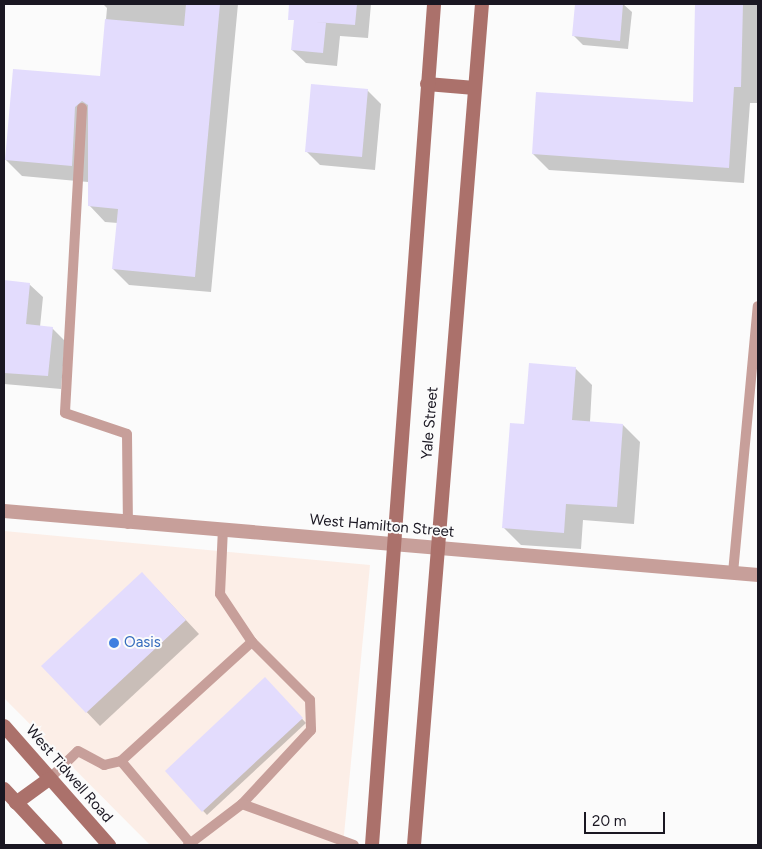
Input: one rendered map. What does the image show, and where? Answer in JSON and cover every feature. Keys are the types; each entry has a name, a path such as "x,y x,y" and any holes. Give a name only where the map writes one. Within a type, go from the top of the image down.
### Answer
{"main road":[{"name":"Yale Street","path":"372,845 434,4"},
{"name":"Yale Street","path":"414,845 436,547 482,4"},
{"path":"428,84 475,88"},
{"name":"West Tidwell Road","path":"4,726 109,845"},
{"path":"16,803 49,779"},
{"path":"4,789 56,845"}],"street":[{"name":"West Hamilton Street","path":"4,511 128,524 223,528 758,575"}],"lane":[{"path":"82,108 65,413 127,434 128,524"},
{"path":"733,573 758,306"},
{"path":"121,761 189,844 242,804 312,730 310,700 252,642 220,594 223,528"},
{"path":"49,779 78,751 104,765 121,761 252,642"},
{"path":"242,804 354,845"}],"shaded area":[{"path":"4,531 370,565 343,845 150,845 4,698"}],"building":[{"path":"186,4 220,4 195,277 112,269 118,209 88,206 88,105 82,101 75,107 72,166 5,160 13,69 100,76 105,19 184,26"},
{"path":"289,4 357,4 355,25 315,22 326,23 323,53 291,50 294,20 288,20"},
{"path":"575,4 623,4 620,41 572,36"},
{"path":"695,4 743,4 741,87 734,87 729,168 532,154 536,92 693,102"},
{"path":"311,84 368,89 362,157 305,152"},
{"path":"4,280 30,283 26,324 53,327 48,376 4,373"},
{"path":"529,363 576,367 572,420 623,424 617,507 566,504 564,533 502,528 510,423 524,424"},
{"name":"Oasis","path":"142,572 186,620 86,713 41,666"},
{"path":"265,677 303,718 202,812 165,771"}],"place":[{"name":"Oasis","path":"114,643"}]}
